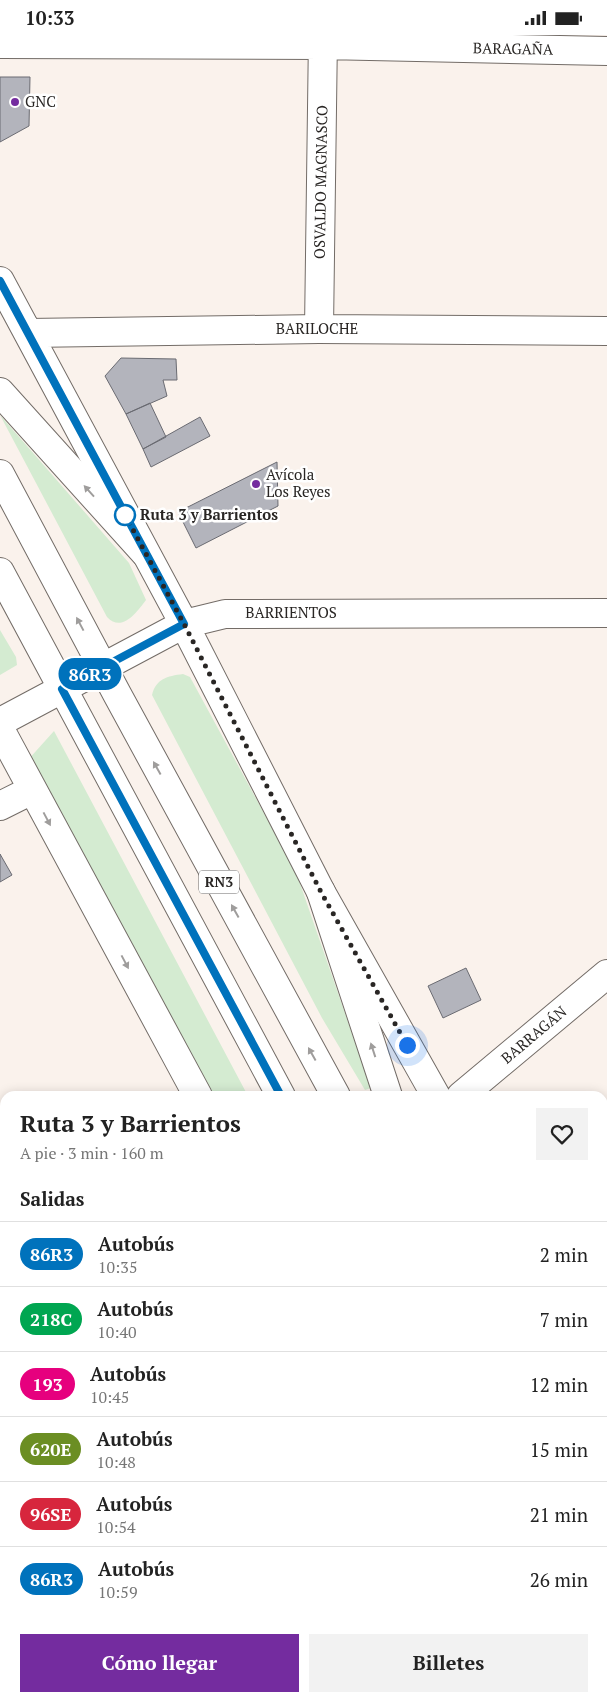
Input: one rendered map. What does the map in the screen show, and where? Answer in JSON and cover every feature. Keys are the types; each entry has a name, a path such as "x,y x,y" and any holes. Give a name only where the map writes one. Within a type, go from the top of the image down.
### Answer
{"main road":[{"name":"BARAGAÑA","path":"0,44 323,40 607,51"},
{"name":"OSVALDO MAGNASCO","path":"319,329 323,40"},
{"path":"0,281 184,624 321,892 433,1091"},
{"name":"BARILOCHE","path":"28,333 319,329 607,331"},
{"path":"0,392 146,553"},
{"name":"RN3","path":"0,474 333,1091"},
{"path":"0,572 278,1091"},
{"path":"0,578 25,619"},
{"name":"BARRIENTOS","path":"0,722 184,624 226,613 607,613"},
{"path":"0,729 195,1091"},
{"path":"0,806 32,790"},
{"path":"321,892 386,1091"},
{"name":"BARRAGÁN","path":"467,1091 607,974"}],"green space":[{"path":"0,415 129,563 146,600 129,619 118,623 107,617"},
{"path":"0,630 16,657 17,665 0,675"},
{"path":"183,674 190,677 296,872 371,1088 365,1090 322,1018 152,695 156,685 163,679"},
{"path":"54,731 245,1091 204,1091 27,761"}],"building":[{"name":"GNC","path":"0,77 30,77 29,126 0,142"},
{"path":"121,358 176,359 177,380 163,380 167,396 126,414 105,376"},
{"path":"150,403 166,437 143,449 126,414"},
{"path":"200,417 210,436 151,467 143,449"},
{"name":"Avícola Los Reyes","path":"277,462 278,506 196,548 178,512"},
{"path":"0,854 12,875 0,882"},
{"path":"466,968 481,1000 443,1018 428,986"}],"bus line":[{"name":"86R3","path":"0,281 184,624 62,689 278,1091"}],"place":[{"name":"GNC","path":"15,102"},
{"name":"Avícola Los Reyes","path":"256,484"},
{"name":"Ruta 3 y Barrientos","path":"125,515"}],"route":[{"path":"125,515 184,624 321,892 407,1045"}]}
